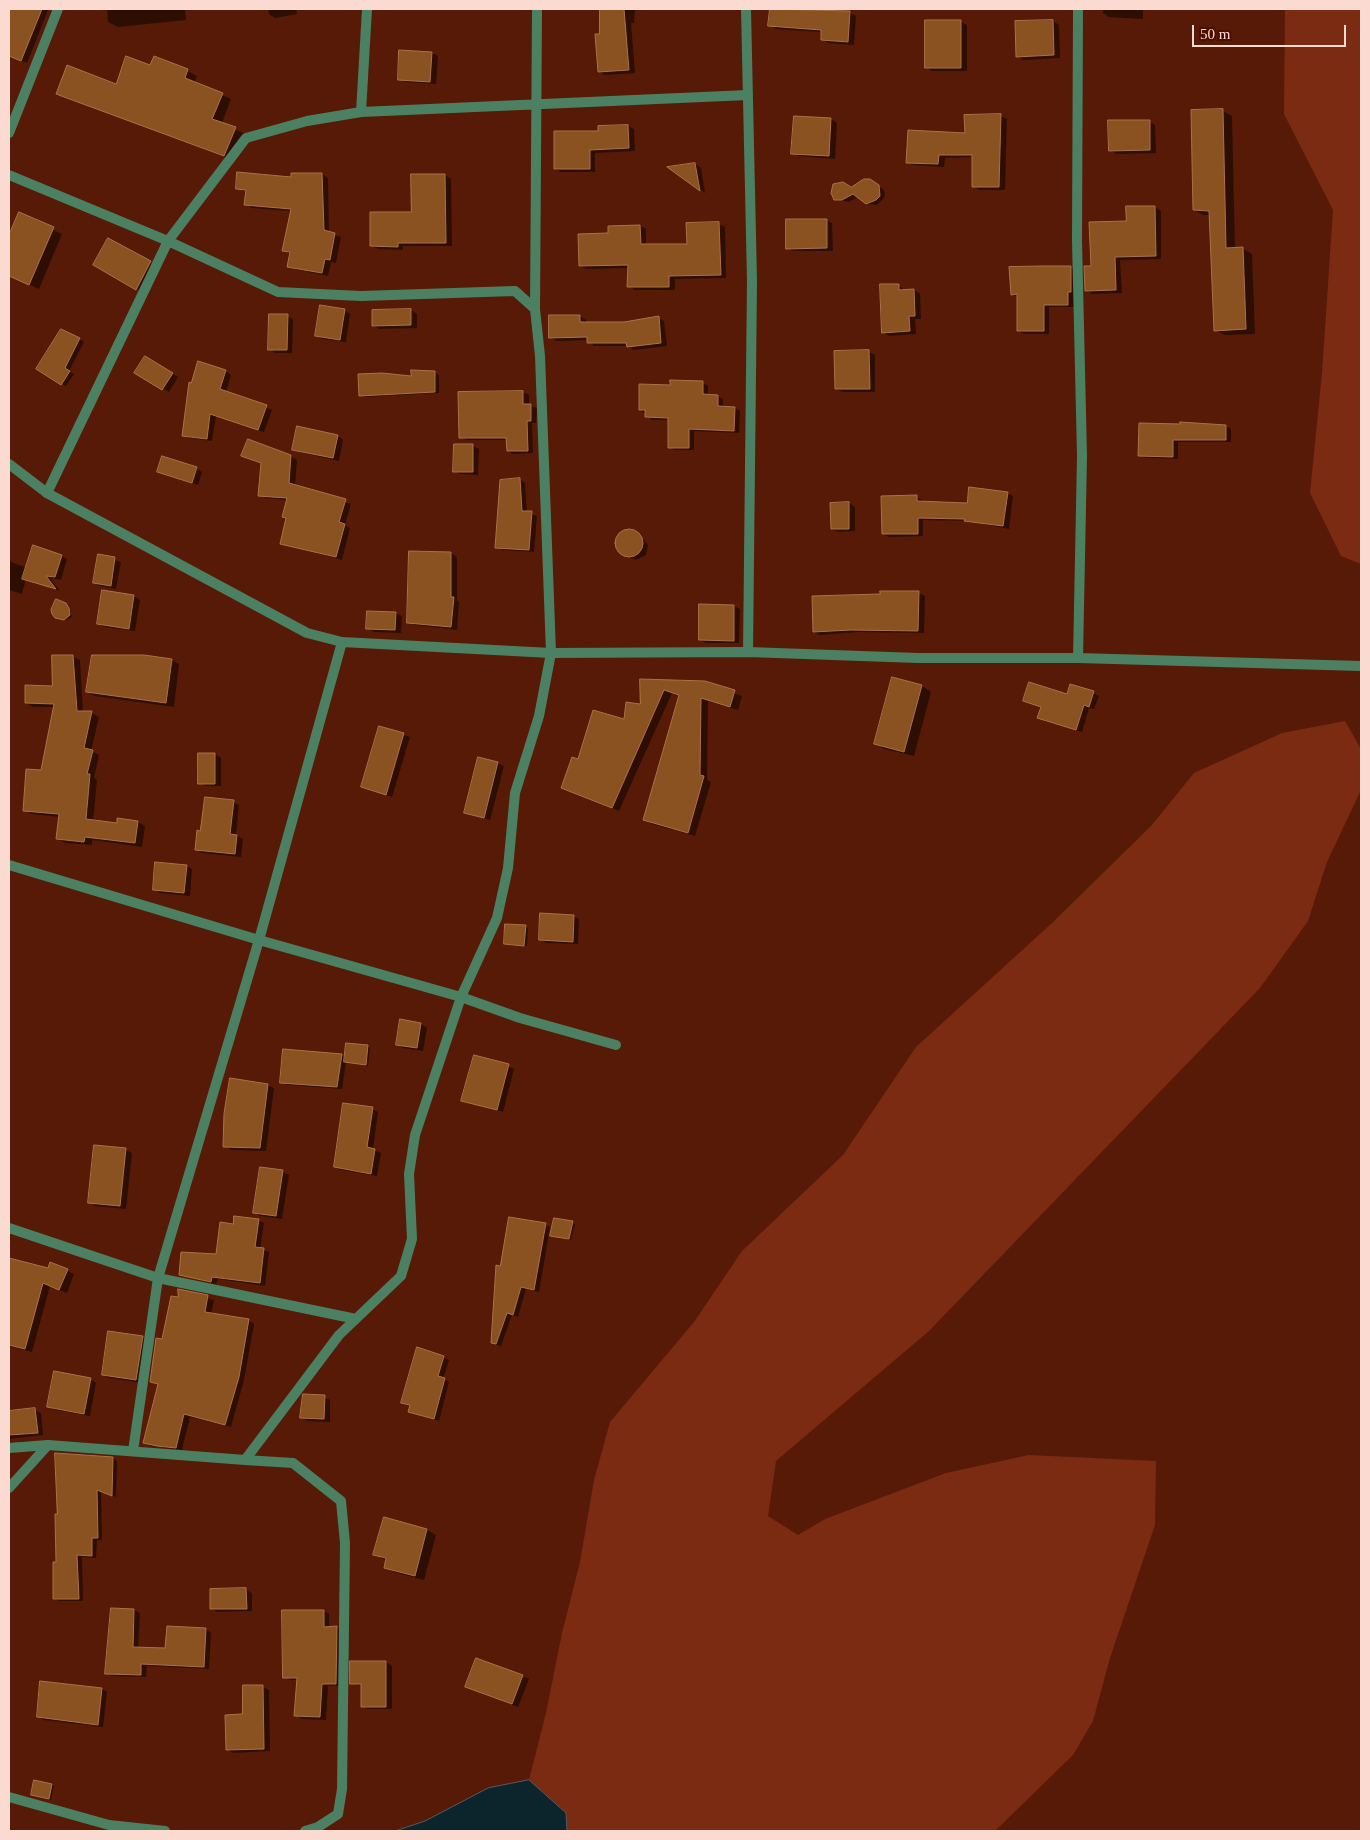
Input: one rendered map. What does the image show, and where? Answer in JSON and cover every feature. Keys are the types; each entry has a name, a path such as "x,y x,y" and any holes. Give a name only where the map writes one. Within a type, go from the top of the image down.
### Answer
{"street":[{"path":"9,133 58,9"},
{"path":"361,112 367,9"},
{"path":"245,1460 339,1335 401,1276 412,1239 409,1174 415,1135 461,997 496,918 508,868 515,794 539,716 551,653 540,356 535,309 537,9"},
{"path":"746,9 752,281 748,652"},
{"path":"1078,9 1077,240 1082,456 1078,658"},
{"path":"47,492 168,241 246,138 307,121 361,112 748,95"},
{"path":"9,175 168,241 278,292 361,296 515,290 535,309"},
{"path":"9,464 47,492 307,633 342,642 551,653 748,652 918,658 1078,658 1361,666"},
{"path":"133,1451 158,1278 259,940 342,642"},
{"path":"9,865 259,940 461,997 520,1018 616,1045"},
{"path":"9,1228 158,1278 356,1319"},
{"path":"9,1488 48,1445"},
{"path":"9,1448 48,1445 293,1463 341,1501 345,1543 342,1789 338,1814 318,1827 305,1831"},
{"path":"9,1797 109,1825 165,1831"}],"shaded area":[{"path":"1285,9 1361,9 1361,564 1341,556 1310,493 1322,373 1333,210 1284,114"},
{"path":"1345,721 1361,749 1361,790 1327,862 1308,921 1260,988 929,1331 776,1461 768,1516 798,1535 825,1519 946,1473 1029,1455 1156,1461 1155,1525 1110,1658 1093,1721 1073,1755 995,1831 567,1831 566,1813 529,1780 580,1562 594,1480 610,1422 694,1322 742,1251 843,1155 916,1047 1052,923 1151,826 1194,773 1282,733"}],"water":[{"path":"529,1780 566,1813 567,1831 395,1831 425,1821 488,1788"}],"building":[{"path":"9,9 42,9 21,61 9,56"},
{"path":"600,9 624,9 629,70 598,72 595,34 599,34"},
{"path":"770,9 850,11 848,42 821,40 821,30 768,26"},
{"path":"925,20 961,20 961,68 925,68"},
{"path":"1053,20 1054,55 1016,57 1015,21"},
{"path":"399,50 432,52 430,82 398,80"},
{"path":"126,56 150,65 154,56 188,69 185,78 223,93 212,119 236,127 224,156 56,94 67,65 116,84"},
{"path":"1223,109 1226,248 1243,247 1246,329 1214,331 1209,211 1193,210 1191,110"},
{"path":"1001,114 999,187 972,187 972,155 939,155 938,164 906,163 908,130 965,133 964,115"},
{"path":"794,116 831,118 829,156 791,154"},
{"path":"1108,120 1150,120 1150,150 1109,151"},
{"path":"628,125 629,148 590,150 590,169 554,169 554,131 598,131 598,126"},
{"path":"695,163 700,191 667,167"},
{"path":"237,172 291,177 291,173 322,173 324,230 335,233 330,260 325,259 322,273 287,267 290,252 282,251 291,209 244,205 246,190 236,189"},
{"path":"411,174 445,174 446,243 398,243 398,247 370,246 370,212 411,212"},
{"path":"864,179 870,179 879,185 880,196 876,200 866,204 853,194 842,200 834,200 831,193 833,184 843,182 851,187"},
{"path":"1126,206 1155,206 1156,256 1115,257 1116,290 1085,291 1084,266 1091,266 1089,222 1126,221"},
{"path":"19,212 54,227 29,285 9,276 9,235"},
{"path":"786,219 827,219 827,248 786,249"},
{"path":"719,222 721,275 669,276 669,287 627,287 628,265 579,266 578,234 608,233 608,226 640,225 641,244 687,244 686,223"},
{"path":"108,238 151,261 136,290 93,265"},
{"path":"1071,266 1071,292 1068,292 1068,305 1044,305 1044,331 1017,331 1017,294 1011,295 1009,267"},
{"path":"880,284 899,284 899,290 914,289 915,316 909,316 910,331 882,333"},
{"path":"320,305 345,309 340,340 315,336"},
{"path":"411,309 411,325 372,326 372,310"},
{"path":"269,314 288,314 287,350 268,350"},
{"path":"549,315 580,315 580,322 624,322 659,316 661,343 627,347 626,343 587,343 587,337 549,338"},
{"path":"61,329 80,338 65,368 70,371 61,385 36,369"},
{"path":"869,350 870,389 835,389 834,351"},
{"path":"145,356 173,373 162,390 134,373"},
{"path":"198,361 226,370 220,389 267,405 258,430 210,414 207,439 182,436 189,382 191,383"},
{"path":"411,370 435,371 435,392 359,396 358,374 382,373 411,376"},
{"path":"670,380 703,381 703,394 718,395 718,406 735,407 734,431 689,429 689,448 668,448 668,418 645,417 645,410 639,410 639,384 670,385"},
{"path":"523,391 523,404 531,404 531,421 527,421 528,451 507,451 506,438 459,438 458,392"},
{"path":"1180,422 1226,425 1226,440 1173,440 1173,457 1138,456 1139,423 1180,424"},
{"path":"297,426 338,435 333,458 292,450"},
{"path":"248,439 291,455 289,483 346,499 339,522 345,524 336,557 280,544 286,518 282,517 287,498 258,496 261,463 241,456"},
{"path":"454,444 473,444 473,472 453,472"},
{"path":"162,456 197,467 192,483 157,472"},
{"path":"520,478 522,511 532,511 529,550 495,548 500,480"},
{"path":"969,487 1008,492 1003,526 964,521 965,519 918,518 918,534 882,534 881,496 917,495 917,501 967,503"},
{"path":"849,502 849,529 831,529 830,503"},
{"path":"629,529 639,533 643,543 639,553 629,557 619,553 615,543 619,533"},
{"path":"33,545 62,555 55,577 46,576 56,589 22,579"},
{"path":"409,551 451,552 451,597 454,597 451,627 407,623"},
{"path":"98,554 115,557 111,586 93,583"},
{"path":"102,590 134,595 129,629 97,624"},
{"path":"880,591 919,591 918,631 851,630 813,632 812,596 880,594"},
{"path":"56,599 66,603 69,608 70,615 64,620 55,618 52,614 51,610"},
{"path":"699,604 734,605 734,641 699,640"},
{"path":"367,611 396,612 395,630 366,629"},
{"path":"52,655 73,655 77,711 92,711 84,748 93,750 87,774 90,774 86,819 117,823 117,818 138,821 135,843 85,837 84,842 56,839 59,814 23,811 26,769 41,770 54,704 25,703 25,685 52,686"},
{"path":"92,655 144,655 172,659 166,703 86,692"},
{"path":"892,677 922,685 904,752 874,744"},
{"path":"640,679 705,681 735,690 730,707 701,698 700,775 704,776 688,833 643,820 679,695 664,690 612,808 561,788 572,757 578,759 593,710 624,719 626,702 640,704"},
{"path":"1029,682 1067,694 1070,684 1094,691 1089,707 1084,705 1076,730 1037,718 1041,707 1023,701"},
{"path":"379,726 404,733 386,795 361,787"},
{"path":"198,753 215,753 215,784 198,784"},
{"path":"478,757 498,762 484,818 464,813"},
{"path":"205,797 234,800 230,834 237,835 235,854 195,850 197,830 200,831"},
{"path":"155,862 187,865 184,893 153,890"},
{"path":"540,913 574,915 573,942 539,940"},
{"path":"505,924 526,925 524,946 504,944"},
{"path":"400,1019 421,1023 417,1048 396,1045"},
{"path":"346,1043 368,1045 366,1065 344,1062"},
{"path":"283,1049 342,1054 337,1087 280,1083"},
{"path":"474,1055 509,1064 497,1110 461,1101"},
{"path":"230,1078 268,1084 260,1148 223,1147 224,1114"},
{"path":"343,1103 373,1107 367,1147 375,1149 371,1174 334,1167"},
{"path":"94,1145 126,1148 120,1206 88,1203"},
{"path":"260,1167 283,1170 276,1216 253,1213"},
{"path":"234,1216 259,1219 255,1247 264,1248 260,1283 212,1277 211,1282 179,1275 181,1252 216,1254 220,1222 233,1224"},
{"path":"509,1217 546,1223 534,1290 521,1287 513,1315 507,1313 496,1344 491,1343 496,1265 500,1266"},
{"path":"554,1218 573,1221 569,1239 550,1236"},
{"path":"9,1258 48,1268 50,1262 68,1269 59,1290 43,1283 25,1349 9,1345"},
{"path":"178,1289 208,1295 205,1312 249,1319 239,1377 225,1425 184,1414 176,1448 143,1443 158,1384 150,1382 156,1338 162,1339 171,1296 178,1297"},
{"path":"108,1331 143,1336 136,1380 102,1375"},
{"path":"417,1347 444,1356 438,1376 445,1378 434,1419 408,1412 410,1405 401,1403"},
{"path":"54,1371 91,1378 84,1414 47,1407"},
{"path":"303,1394 325,1395 324,1419 300,1418"},
{"path":"35,1408 38,1433 9,1435 9,1411"},
{"path":"55,1453 113,1457 112,1496 97,1490 98,1538 92,1538 92,1556 77,1555 79,1599 53,1599 53,1562 56,1562 55,1514 57,1514"},
{"path":"384,1517 427,1529 415,1576 384,1568 386,1558 373,1555"},
{"path":"246,1588 247,1609 210,1609 210,1589"},
{"path":"111,1608 134,1609 133,1647 165,1648 167,1626 206,1628 204,1667 141,1664 141,1675 105,1674"},
{"path":"282,1610 324,1610 324,1627 337,1626 336,1684 322,1684 320,1717 294,1716 297,1678 283,1678"},
{"path":"476,1658 523,1675 512,1704 465,1687"},
{"path":"350,1661 386,1661 386,1707 361,1707 361,1684 350,1684"},
{"path":"40,1681 102,1688 98,1725 37,1717"},
{"path":"243,1685 263,1685 264,1749 226,1750 225,1715 242,1714"},
{"path":"34,1780 52,1784 49,1799 31,1795"}]}
